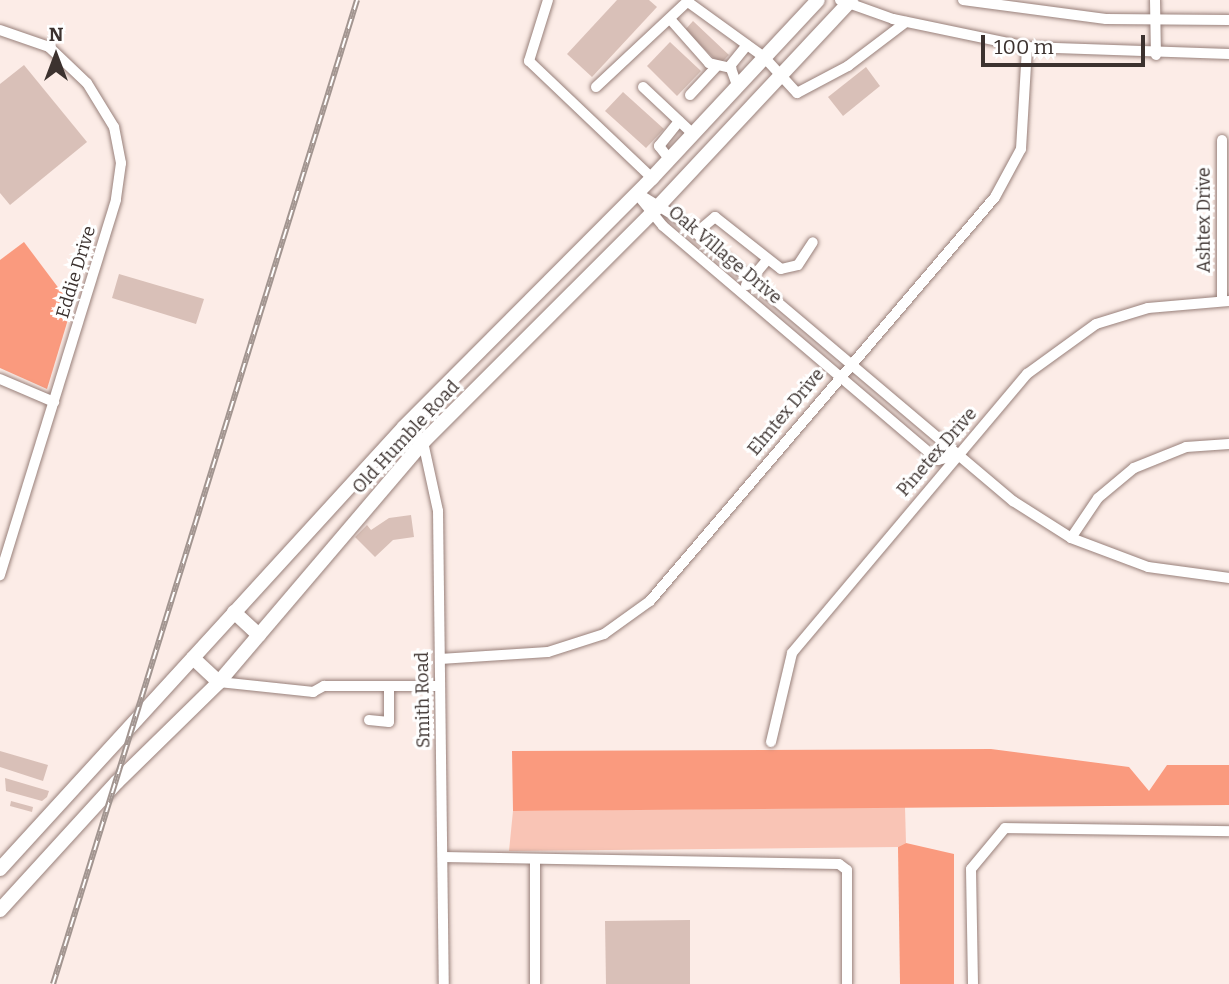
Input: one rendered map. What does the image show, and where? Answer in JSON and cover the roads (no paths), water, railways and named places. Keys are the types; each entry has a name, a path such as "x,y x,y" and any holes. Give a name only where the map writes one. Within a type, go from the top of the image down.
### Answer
{"main road":[{"path":"800,19 802,0"},
{"name":"Old Humble Road","path":"0,869 404,427 670,160 818,0"},
{"name":"Old Humble Road","path":"0,909 117,782 219,682 423,442 540,328 656,209 780,77 846,1"},
{"path":"522,310 540,328"},
{"path":"234,612 259,635"},
{"path":"193,658 219,682"}],"street":[{"path":"548,0 530,61 652,178"},
{"path":"963,0 1029,12 1229,20"},
{"path":"1155,0 1156,55"},
{"path":"596,87 689,1 764,57 797,93 810,90 906,22"},
{"path":"846,1 906,22 1027,47 1156,55 1229,54"},
{"path":"670,19 716,67 731,68"},
{"name":"Eddie Drive","path":"0,30 49,47 87,83 114,127 121,163 116,200 0,575"},
{"path":"731,68 747,45"},
{"name":"Elmtex Drive","path":"440,659 513,657 604,634 650,601 995,197 1021,149 1027,47"},
{"path":"690,95 716,67"},
{"path":"731,68 737,85"},
{"path":"643,87 693,134"},
{"path":"670,160 659,146 679,121"},
{"name":"Ashtex Drive","path":"1222,140 1225,301"},
{"name":"Oak Village Drive","path":"636,193 741,291 938,460 957,456"},
{"name":"Oak Village Drive","path":"656,209 696,233 957,456 1071,538 1148,566 1229,578"},
{"path":"696,233 715,217 766,260 789,269 813,242"},
{"path":"741,291 766,260"},
{"name":"Pinetex Drive","path":"771,742 792,653 1027,374 1096,324 1148,308 1225,301"},
{"path":"0,379 54,402"},
{"path":"404,427 423,442"},
{"name":"Smith Road","path":"423,442 438,510 444,984"},
{"path":"1071,538 1098,498 1134,468 1186,447 1229,444"},
{"path":"219,682 313,692 324,686 440,686"},
{"path":"369,720 388,722 389,688"},
{"path":"973,984 971,869 1004,828 1229,831"},
{"path":"443,857 839,864 847,870 847,984"},
{"path":"535,859 535,984"}],"railway":[{"path":"53,984 357,0"}]}
